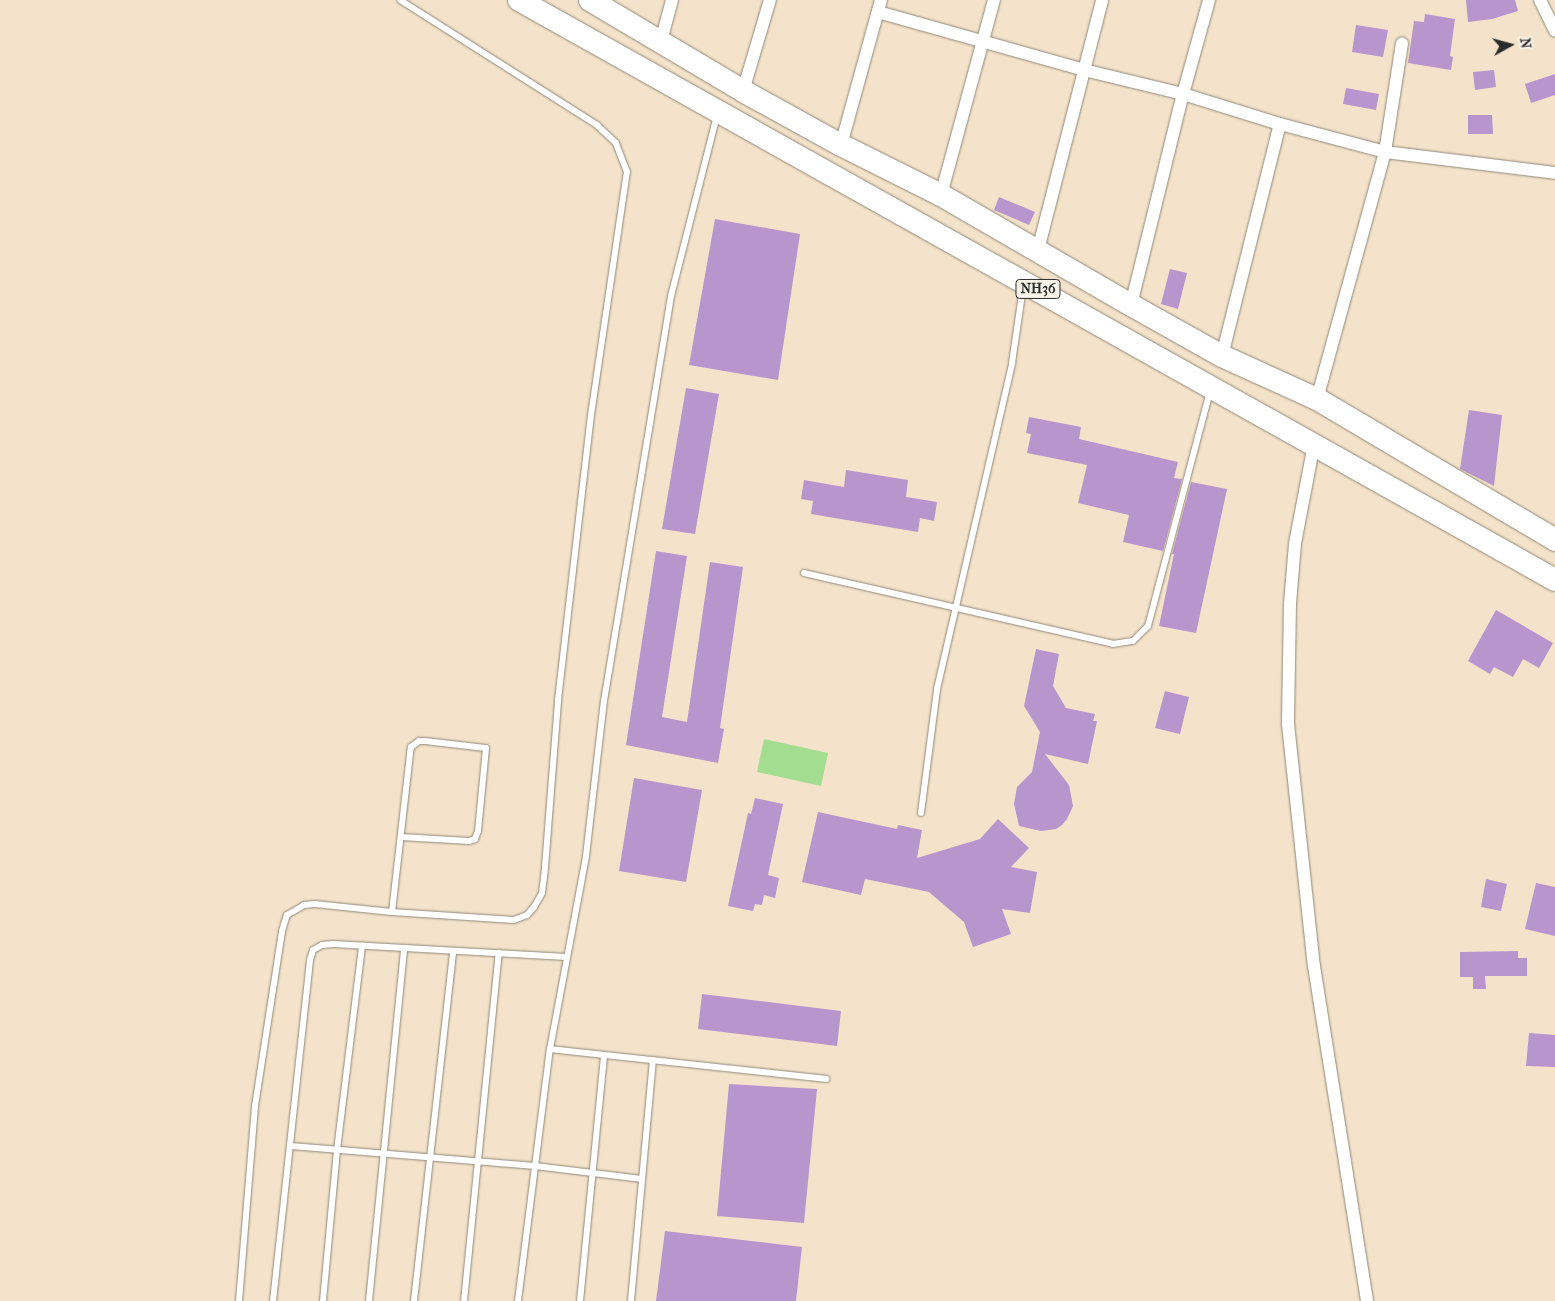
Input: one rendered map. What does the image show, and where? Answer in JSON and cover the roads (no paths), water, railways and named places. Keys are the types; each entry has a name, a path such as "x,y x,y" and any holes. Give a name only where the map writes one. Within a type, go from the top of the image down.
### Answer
{"highway":[{"name":"NH36","path":"520,0 1555,580"},
{"name":"NH36","path":"590,0 743,91 841,145 941,195 1131,306 1222,356 1317,399 1555,540"}],"street":[{"path":"661,41 672,0"},
{"path":"743,91 770,0"},
{"path":"941,195 994,0"},
{"path":"1038,250 1102,0"},
{"path":"1131,306 1183,94 1209,0"},
{"path":"1540,0 1555,31"},
{"path":"841,145 879,6 983,42 1084,70 1183,94 1280,124 1385,152 1555,173"},
{"path":"1317,399 1385,152 1402,42"},
{"path":"1222,356 1280,124"},
{"path":"1314,444 1295,544 1290,604 1288,724 1314,966 1366,1301"}],"lane":[{"path":"239,1301 255,1106 282,930 287,915 304,905 315,904 392,912 514,920 527,914 542,893 558,700 591,415 628,172 616,143 597,125 400,0"},
{"path":"518,1301 550,1049 586,856 604,701 671,296 718,112"},
{"path":"921,813 937,688 1012,363 1024,282"},
{"path":"804,572 1113,644 1133,641 1148,626 1211,386"},
{"path":"392,912 410,753 414,743 424,741 486,748 478,831 475,838 469,840 401,837"},
{"path":"273,1301 310,960 313,950 322,945 362,946 567,957"},
{"path":"323,1301 337,1150 362,946"},
{"path":"369,1301 404,948"},
{"path":"414,1301 453,951"},
{"path":"464,1301 499,953"},
{"path":"550,1049 826,1078"},
{"path":"580,1301 604,1055"},
{"path":"631,1301 653,1060"},
{"path":"291,1146 535,1166 642,1178"}]}
